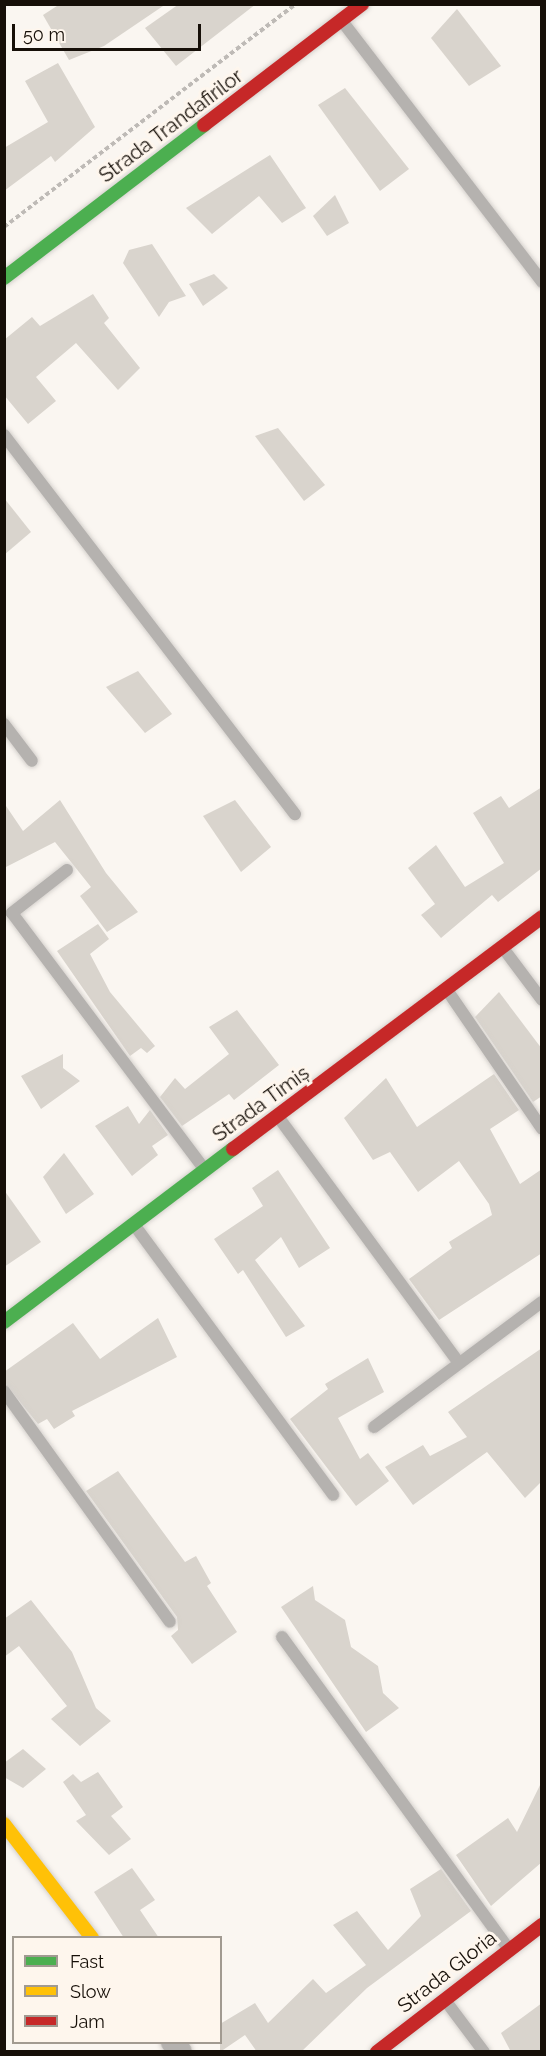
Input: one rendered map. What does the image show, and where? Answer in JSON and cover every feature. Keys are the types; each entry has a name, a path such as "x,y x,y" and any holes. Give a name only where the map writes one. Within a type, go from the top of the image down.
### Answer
{"street":[{"name":"Strada Trandafirilor","path":"4,278 362,4"},
{"name":"Strada Timiș","path":"4,1322 135,1226 204,1169 278,1117 542,917"},
{"path":"4,1824 90,1936"},
{"name":"Strada Gloria","path":"377,2052 542,1925"}],"lane":[{"path":"341,20 542,282"},
{"path":"4,435 295,814"},
{"path":"4,724 32,761"},
{"path":"67,870 12,913 204,1169"},
{"path":"502,947 542,1000"},
{"path":"446,989 542,1130"},
{"path":"278,1117 459,1363"},
{"path":"135,1226 333,1495"},
{"path":"374,1426 542,1302"},
{"path":"4,1391 170,1622"},
{"path":"282,1637 509,1949"},
{"path":"445,1999 484,2052"}],"path":[{"path":"4,227 296,4"}],"building":[{"path":"60,4 166,4 104,46 69,60 43,15"},
{"path":"179,4 256,4 176,66 145,28"},
{"path":"457,9 501,66 469,86 431,38"},
{"path":"58,63 95,127 55,162 51,156 4,191 4,148 48,122 25,81"},
{"path":"345,88 409,169 380,191 318,105"},
{"path":"270,155 306,208 282,223 259,196 212,234 186,208"},
{"path":"335,195 349,223 327,236 313,216"},
{"path":"152,244 186,296 169,302 159,317 123,263 129,250"},
{"path":"214,274 228,288 203,306 189,284"},
{"path":"93,294 109,318 104,323 140,368 118,390 76,343 36,377 56,401 28,424 4,395 4,340 32,317 40,326"},
{"path":"278,428 325,485 304,501 255,436"},
{"path":"4,498 31,532 4,555"},
{"path":"138,671 172,714 145,733 106,687"},
{"path":"542,787 542,868 498,902 492,895 441,938 421,915 435,904 408,868 436,845 465,887 504,863 473,813 501,796 509,808"},
{"path":"60,800 106,873 138,912 107,932 80,896 91,887 55,842 4,868 4,803 23,831"},
{"path":"235,800 271,847 241,872 203,816"},
{"path":"98,924 109,939 90,954 110,992 155,1046 147,1053 141,1048 130,1056 57,951"},
{"path":"499,992 542,1049 542,1096 533,1102 475,1017"},
{"path":"237,1010 279,1065 234,1100 229,1094 182,1126 160,1097 175,1078 185,1089 229,1054 209,1027"},
{"path":"63,1054 63,1068 80,1081 41,1109 21,1076"},
{"path":"494,1074 519,1110 490,1129 520,1184 542,1169 542,1253 439,1320 409,1279 452,1248 449,1242 492,1215 489,1204 459,1161 418,1192 390,1152 373,1160 344,1118 386,1078 417,1127"},
{"path":"128,1106 139,1124 150,1110 168,1135 152,1146 158,1155 132,1176 95,1126"},
{"path":"64,1153 94,1194 66,1214 43,1177"},
{"path":"278,1170 330,1248 299,1268 281,1237 255,1260 305,1326 286,1337 243,1270 238,1274 214,1239 263,1206 252,1188"},
{"path":"4,1190 41,1242 4,1267"},
{"path":"158,1318 177,1357 72,1411 75,1416 54,1429 47,1419 38,1424 4,1382 4,1372 73,1323 100,1359"},
{"path":"542,1348 542,1481 525,1498 487,1452 413,1505 385,1467 423,1445 430,1456 467,1437 448,1412"},
{"path":"368,1358 384,1392 338,1418 360,1459 368,1453 389,1481 356,1506 290,1419 328,1389 325,1384"},
{"path":"118,1471 185,1562 196,1556 211,1583 207,1586 237,1632 192,1664 171,1636 178,1630 177,1617 86,1491"},
{"path":"313,1586 315,1600 345,1620 351,1647 378,1666 383,1693 399,1708 366,1732 281,1607"},
{"path":"31,1600 72,1652 96,1708 111,1721 80,1746 51,1719 67,1706 19,1646 4,1657 4,1619"},
{"path":"23,1749 46,1769 23,1788 4,1777 4,1763"},
{"path":"98,1772 123,1807 111,1816 131,1839 109,1855 76,1821 86,1815 63,1782 73,1774 81,1782"},
{"path":"542,1781 542,1862 491,1906 456,1855 508,1818 517,1832"},
{"path":"132,1868 155,1900 140,1910 158,1936 123,1936 94,1892"},
{"path":"441,1869 471,1911 367,1988 301,2052 257,2052 245,2035 220,2052 222,2023 255,2003 268,2023 313,1979 326,1993 366,1965 333,1925 357,1911 388,1950 421,1916 410,1889"},
{"path":"542,2003 542,2052 511,2052 501,2033"}],"traffic: fast":[{"path":"4,278 204,125"},
{"path":"4,1322 233,1149"}],"traffic: slow":[{"path":"4,1824 90,1936"}],"traffic: jam":[{"path":"204,125 362,4"},
{"path":"233,1149 542,917"},
{"path":"377,2052 542,1925"}]}
